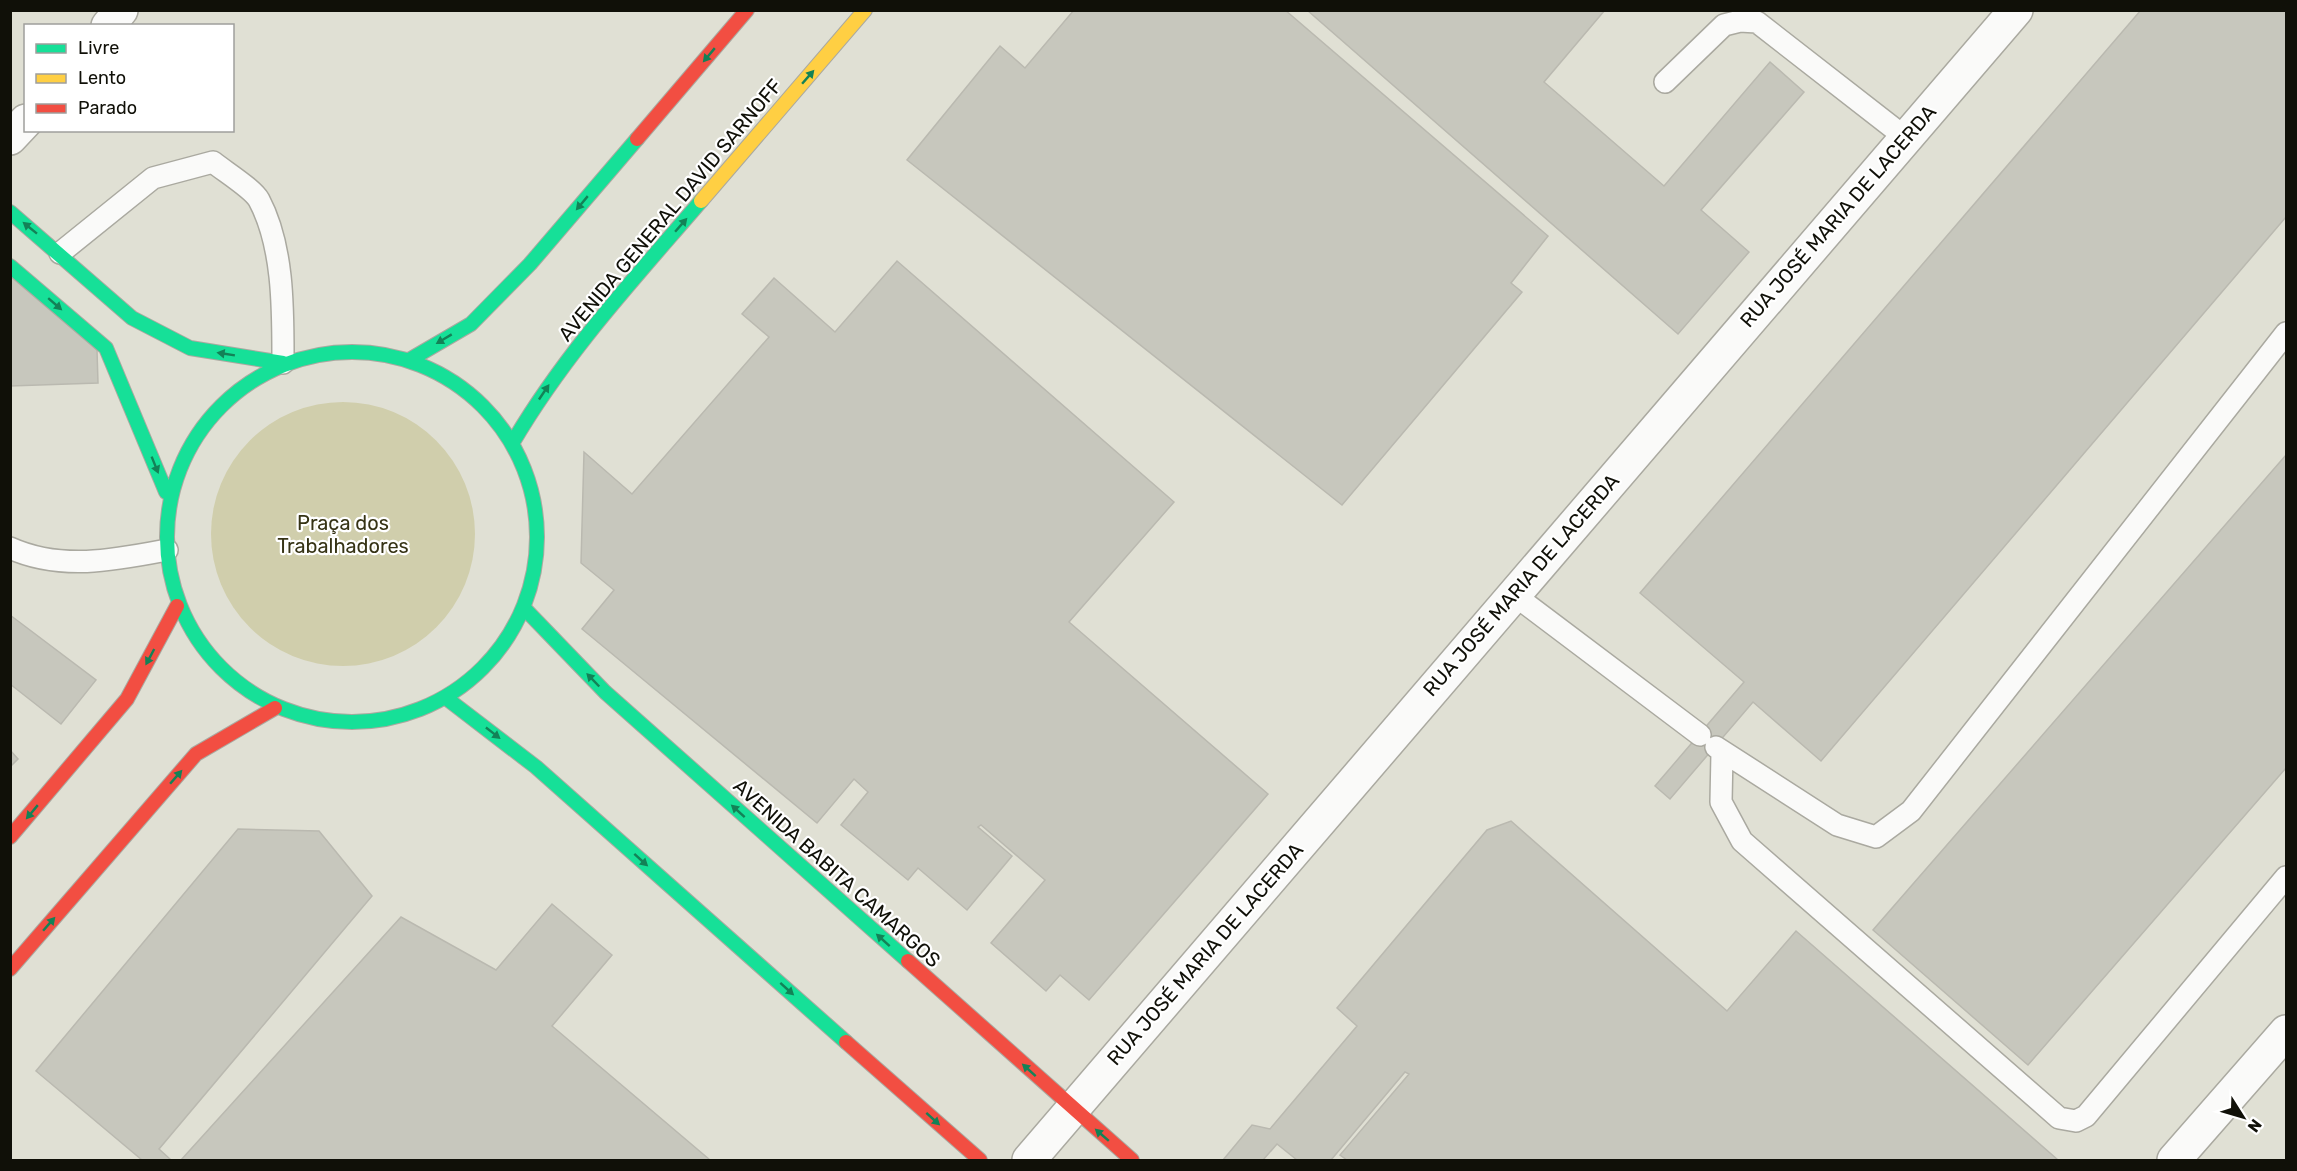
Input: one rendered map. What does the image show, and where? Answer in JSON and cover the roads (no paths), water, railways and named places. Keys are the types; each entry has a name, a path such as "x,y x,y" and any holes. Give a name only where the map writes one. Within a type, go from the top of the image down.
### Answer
{"street":[{"path":"110,24 121,10"},
{"path":"411,359 471,324 530,264 747,10"},
{"name":"AVENIDA GENERAL DAVID SARNOFF","path":"513,442 544,390 597,322 865,10"},
{"name":"RUA JOSÉ MARIA DE LACERDA","path":"1029,1161 2016,10"},
{"path":"10,138 24,123"},
{"path":"10,212 60,253 132,318 190,348 283,363 368,350 411,359 475,396 513,442 536,502 536,563 524,608 496,656 446,698 385,721 326,722 275,708 215,666 177,606 167,549 166,492 106,348 10,266"},
{"path":"166,492 227,398 283,363"},
{"path":"10,837 127,699 177,606"},
{"name":"AVENIDA BABITA CAMARGOS","path":"524,608 605,692 1132,1161"},
{"path":"446,698 536,767 980,1161"},
{"path":"10,969 196,754 275,708"},
{"path":"2174,1161 2286,1032"}],"lane":[{"path":"1665,82 1724,25 1740,21 1757,22 1906,138"},
{"path":"60,253 153,177 213,162 258,198 276,252 283,306 283,363"},
{"path":"1513,594 1713,745 1837,825 1876,837 1902,818 1918,802 2286,333"},
{"path":"10,548 59,561 102,562 167,549"},
{"path":"1713,745 1721,802 1742,841 2059,1118 2076,1121 2086,1116 2286,877"}],"park label":[{"name":"Praça dos Trabalhadores","path":"343,534"}]}
